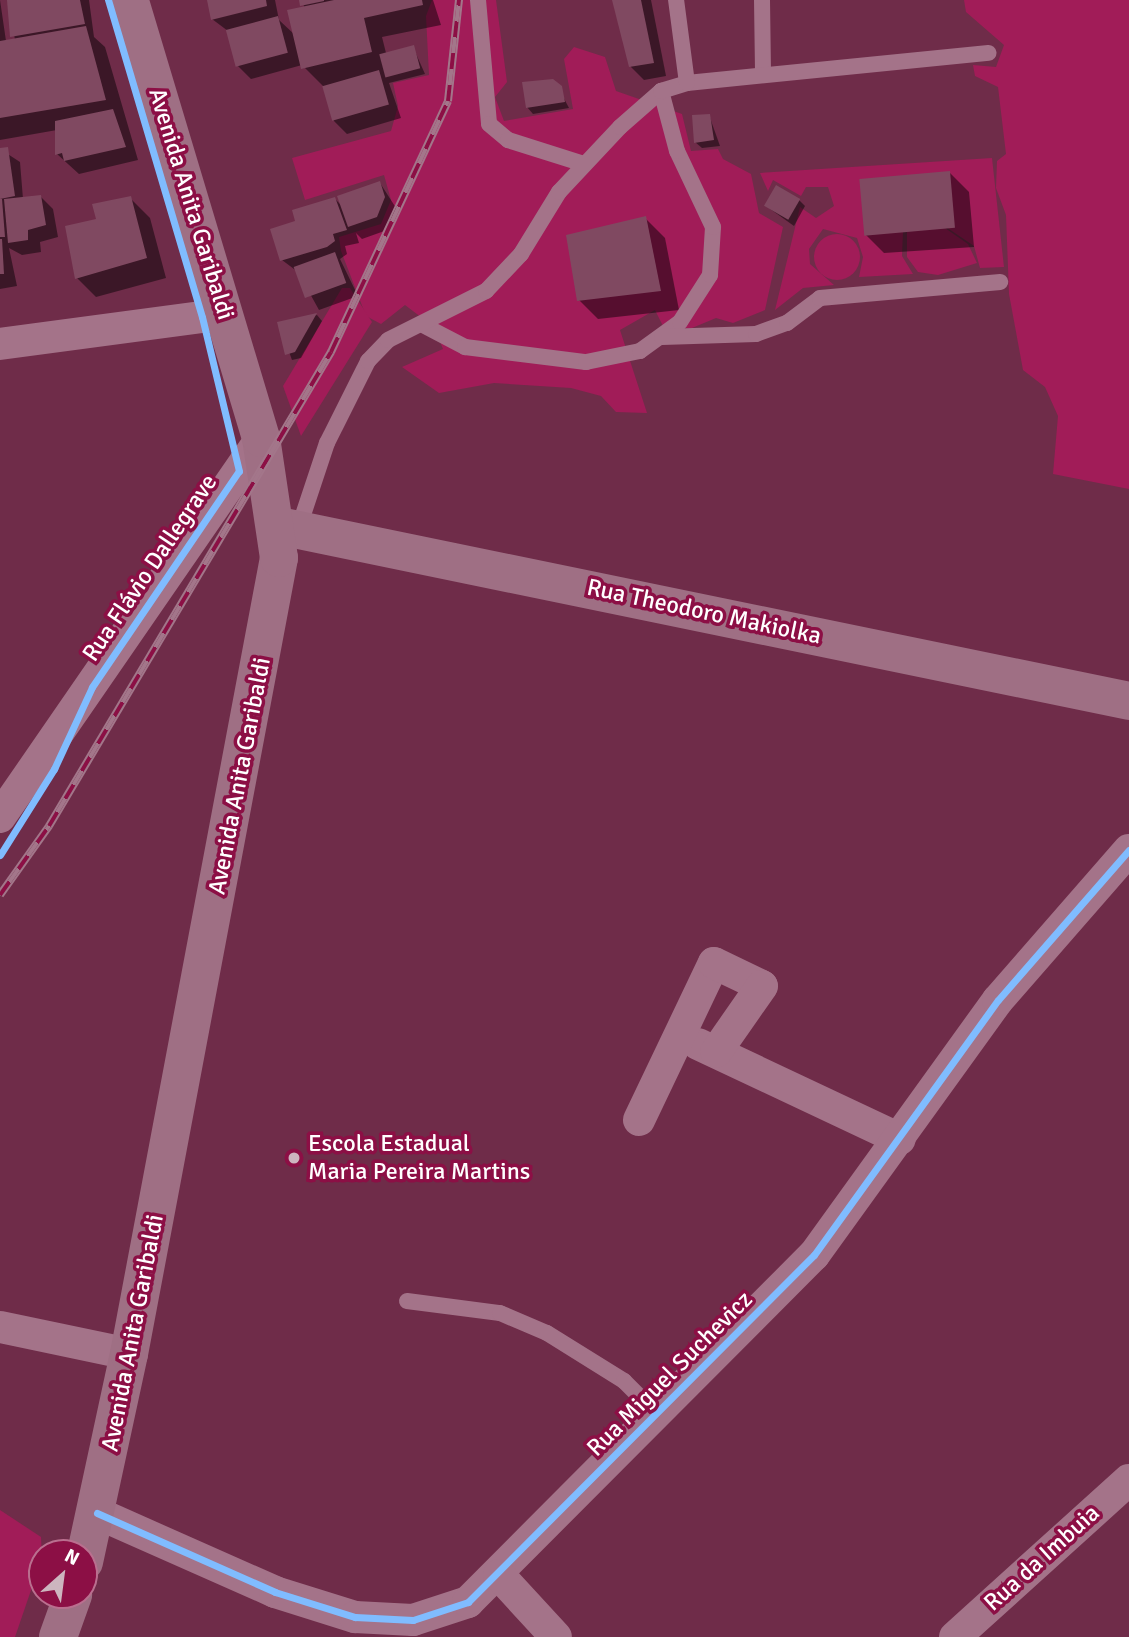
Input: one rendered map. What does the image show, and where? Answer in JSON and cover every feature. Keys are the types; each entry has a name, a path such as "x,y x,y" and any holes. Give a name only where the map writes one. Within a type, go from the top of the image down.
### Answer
{"main road":[{"name":"Avenida Anita Garibaldi","path":"90,1539 129,1354 274,593 289,527 130,0"},
{"name":"Rua Theodoro Makiolka","path":"289,527 1129,701"},
{"path":"58,1637 68,1609"}],"street":[{"path":"0,344 225,314"},
{"name":"Rua Flávio Dallegrave","path":"0,817 261,438"},
{"name":"Rua Miguel Suchevicz","path":"97,1513 275,1592 355,1617 387,1622 443,1615 499,1575 814,1255 998,1000 1129,850"},
{"path":"639,1120 714,963 762,986 716,1052"},
{"path":"680,1035 900,1139"},
{"path":"0,1327 129,1354"},
{"name":"Rua da Imbuia","path":"955,1637 1129,1480"},
{"path":"499,1575 556,1637"}],"lane":[{"path":"478,0 489,124 508,140 584,164"},
{"path":"676,0 687,83"},
{"path":"762,0 763,75"},
{"path":"289,527 368,361 388,340 463,308 505,273 584,164 661,91 687,83 989,53"},
{"path":"421,324 465,346 560,361 617,359 663,337 694,306 713,250 713,228 677,151 661,91"},
{"path":"663,337 756,334 787,323 820,298 1000,282"},
{"path":"407,1301 500,1313 547,1333 624,1381 657,1414"}],"shaded area":[{"path":"432,0 496,0 507,82 495,97 504,121 573,109 564,59 574,47 605,57 616,91 682,114 691,151 718,149 723,159 751,174 759,213 783,227 765,310 733,323 716,318 692,328 664,328 655,310 620,330 647,413 616,412 601,396 571,388 494,383 439,393 402,367 443,349 434,327 405,305 381,324 366,316 341,251 339,237 381,224 391,200 384,175 305,200 292,158 391,131 398,106 393,83 429,75 426,16"},
{"path":"964,0 1129,0 1129,489 1053,474 1058,416 1045,387 1023,370 1009,294 1006,215 996,188 997,161 1006,154 998,87 975,76 973,65 996,67 1004,45 966,12"},
{"path":"992,158 1004,267 980,268 974,246 921,210 903,232 902,256 913,274 859,277 863,257 857,238 823,229 809,249 810,264 834,285 803,288 775,310 800,207 816,218 834,206 828,187 806,187 801,196 773,180 768,191 760,173"},
{"path":"945,228 968,244 977,263 938,275 918,272 907,257 907,229"},
{"path":"837,234 853,241 860,257 853,273 837,280 821,273 814,257 821,241"},
{"path":"342,288 350,288 372,322 301,436 283,386"},
{"path":"0,1510 41,1539 28,1539 28,1599 15,1637 0,1637"}],"building":[{"path":"7,0 80,0 85,24 10,37"},
{"path":"207,0 266,0 267,6 211,20"},
{"path":"299,0 324,0 324,1 300,6"},
{"path":"334,0 422,0 423,5 364,18 372,52 301,69 287,10"},
{"path":"612,0 641,0 654,63 629,67"},
{"path":"278,16 288,53 236,67 226,30"},
{"path":"86,26 106,100 0,118 0,41"},
{"path":"414,45 420,68 385,77 379,54"},
{"path":"379,70 389,105 332,121 322,86"},
{"path":"553,79 562,86 565,102 526,108 522,82"},
{"path":"113,109 126,147 64,161 62,153 55,155 55,121"},
{"path":"710,114 714,140 694,143 692,115"},
{"path":"8,147 15,196 0,199 0,148"},
{"path":"950,171 955,228 864,236 859,179"},
{"path":"380,181 385,197 377,217 348,227 337,196"},
{"path":"776,185 800,199 788,220 764,206"},
{"path":"41,195 46,225 28,230 28,240 8,243 4,199"},
{"path":"131,196 147,258 75,279 65,226 96,219 92,204"},
{"path":"335,197 347,230 333,234 335,241 327,247 280,261 270,229 295,221 292,210"},
{"path":"2,199 5,237 0,237"},
{"path":"646,216 661,291 577,301 566,235"},
{"path":"2,239 4,274 0,274"},
{"path":"335,252 346,283 305,298 294,267"},
{"path":"317,313 295,352 285,355 277,322"}],"railway":[{"path":"0,895 49,826 331,352 448,101 459,0"}],"cycle path":[{"path":"0,855 54,769 92,687 239,471 202,317 108,0"},
{"path":"97,1513 275,1592 355,1617 413,1620 468,1602 814,1255 998,1000 1129,850"}],"place":[{"name":"Escola Estadual Maria Pereira Martins","path":"294,1158"}]}
